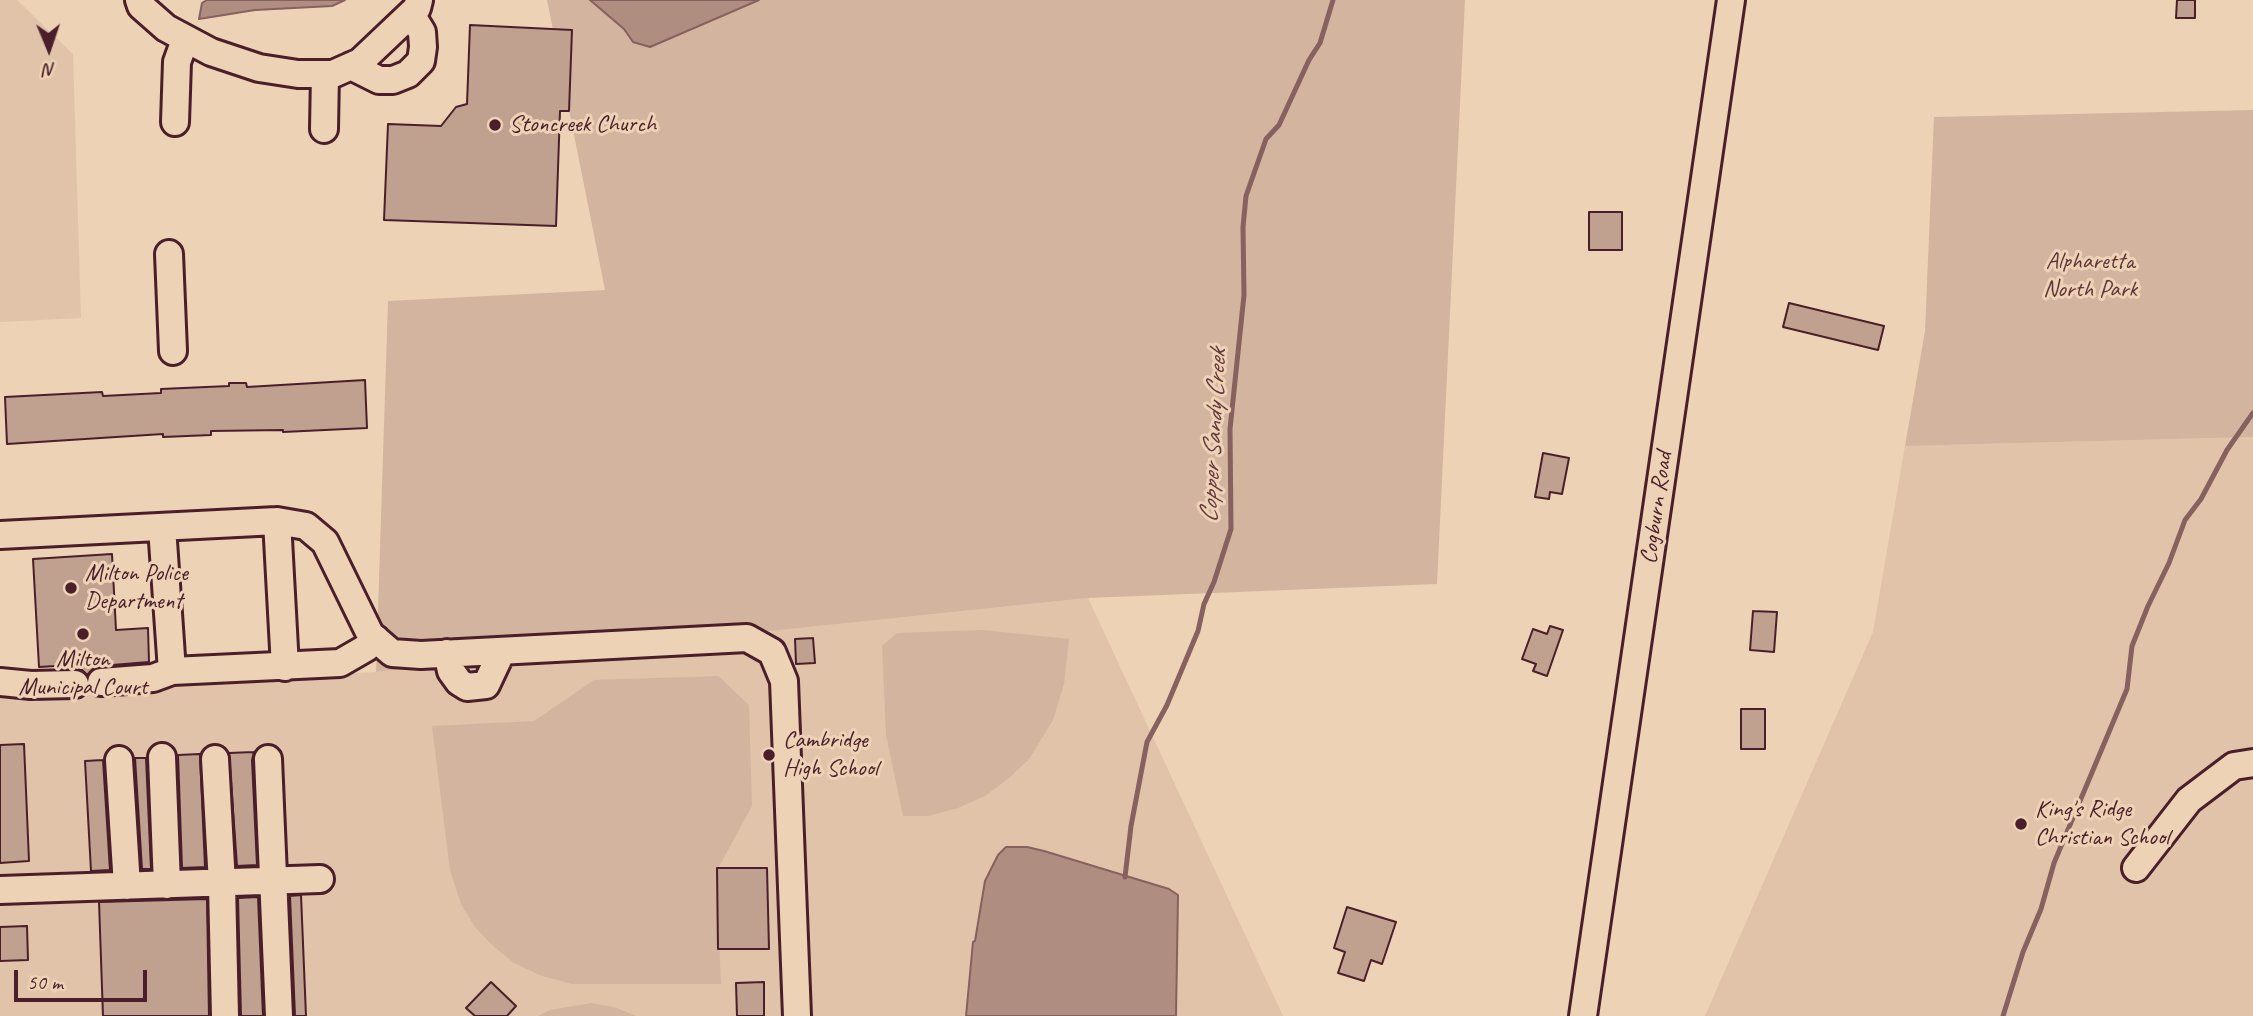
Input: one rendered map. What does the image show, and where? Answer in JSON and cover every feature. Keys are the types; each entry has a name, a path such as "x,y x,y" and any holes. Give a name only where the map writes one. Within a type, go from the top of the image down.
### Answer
{"street":[{"path":"139,0 141,6 166,28 185,40 259,68 298,74 333,74 351,66 360,62 415,7 423,47 421,61 408,74 379,80 351,66"},
{"name":"Cogburn Road","path":"1583,1016 1731,0"},
{"path":"175,122 177,62 185,40"},
{"path":"324,129 325,74"},
{"path":"169,254 173,351"},
{"path":"277,521 285,667"},
{"path":"0,535 277,521 306,526 325,542 370,634 392,653 502,651 747,638 772,652 784,681 797,1016"},
{"path":"162,527 172,671"},
{"path":"0,682 31,685 88,683 153,678 172,671 340,663 366,649 376,639"},
{"path":"162,757 167,885"},
{"path":"215,759 222,884 225,1016"},
{"path":"268,759 279,1016"},
{"path":"119,760 127,886"},
{"path":"2136,868 2189,800 2234,766 2253,763"},
{"path":"0,890 320,879"}],"shaded area":[{"path":"0,0 17,0 73,54 81,318 0,322"},
{"path":"207,0 345,0 332,6 255,10 199,19 202,3"},
{"path":"590,0 759,0 650,47 633,42 624,29"},
{"name":"King's Ridge Christian School","path":"2253,437 2253,1016 1705,1016 1873,632 1905,446"},
{"name":"Cambridge High School","path":"1088,598 1283,1016 0,1016 0,691 376,672"},
{"path":"1006,847 1027,847 1044,851 1169,889 1178,895 1176,1016 966,1016 973,942 985,881 998,855"}],"green space":[{"path":"547,0 1465,0 1437,584 1088,598 376,672 388,301 605,290"},
{"name":"Alpharetta North Park","path":"2253,110 2253,437 1905,446 1925,331 1934,117"},
{"path":"982,630 1069,639 1064,684 1053,720 1029,759 985,796 958,808 928,816 903,816 886,735 882,646 897,633"},
{"path":"718,676 749,705 752,806 716,872 721,984 572,984 542,976 514,963 475,927 461,904 450,870 432,726 534,721 594,680"},
{"path":"591,1003 614,1007 636,1016 538,1016 550,1010"}],"building":[{"path":"2177,0 2195,0 2195,18 2176,18"},
{"name":"Stoncreek Church","path":"470,25 572,30 569,111 560,111 556,226 384,220 388,124 441,126 456,107 467,104"},
{"path":"1589,212 1622,212 1622,250 1589,250"},
{"path":"1789,303 1884,326 1878,350 1783,327"},
{"path":"365,380 367,428 283,432 211,431 211,435 163,437 163,434 7,444 5,397 102,392 103,396 161,393 161,389 229,386 229,383 246,383 247,387"},
{"path":"1543,453 1569,458 1562,494 1550,492 1549,499 1535,497"},
{"path":"112,554 116,630 148,628 149,662 100,666 87,675 74,668 74,665 39,667 33,559"},
{"path":"1753,611 1777,612 1774,652 1750,650"},
{"path":"1550,626 1563,630 1547,676 1533,671 1536,664 1522,659 1533,629 1547,634"},
{"path":"813,638 815,663 796,664 795,639"},
{"path":"1741,709 1765,709 1765,749 1741,749"},
{"path":"24,744 29,861 0,863 0,745"},
{"path":"254,752 252,760 257,865 237,866 229,753"},
{"path":"200,754 205,867 182,868 178,755"},
{"path":"135,758 146,758 151,869 142,869"},
{"path":"103,760 110,870 91,871 85,761"},
{"path":"717,868 767,868 769,949 718,949"},
{"path":"301,895 306,1016 295,1016 290,896"},
{"path":"258,897 263,1016 241,1016 238,898"},
{"path":"207,899 209,1016 103,1016 99,902"},
{"path":"1347,907 1396,922 1382,964 1371,960 1364,981 1338,973 1345,952 1334,948"},
{"path":"27,926 28,960 0,961 0,927"},
{"path":"491,982 516,1006 507,1016 475,1016 466,1008"},
{"path":"764,982 764,1016 737,1016 736,983"}],"waterway":[{"name":"Copper Sandy Creek","path":"1125,877 1131,826 1147,742 1167,705 1198,631 1204,604 1231,529 1230,429 1244,295 1243,227 1246,196 1266,139 1279,125 1309,60 1320,43 1333,0"},
{"path":"2003,1016 2023,952 2041,909 2054,863 2127,689 2132,646 2148,606 2169,563 2185,520 2201,499 2227,450 2253,413"}],"place":[{"name":"Stoncreek Church","path":"495,125"},
{"name":"Milton Police Department","path":"71,588"},
{"name":"Milton Municipal Court","path":"83,634"},
{"name":"Cambridge High School","path":"769,755"},
{"name":"King's Ridge Christian School","path":"2021,824"}]}
